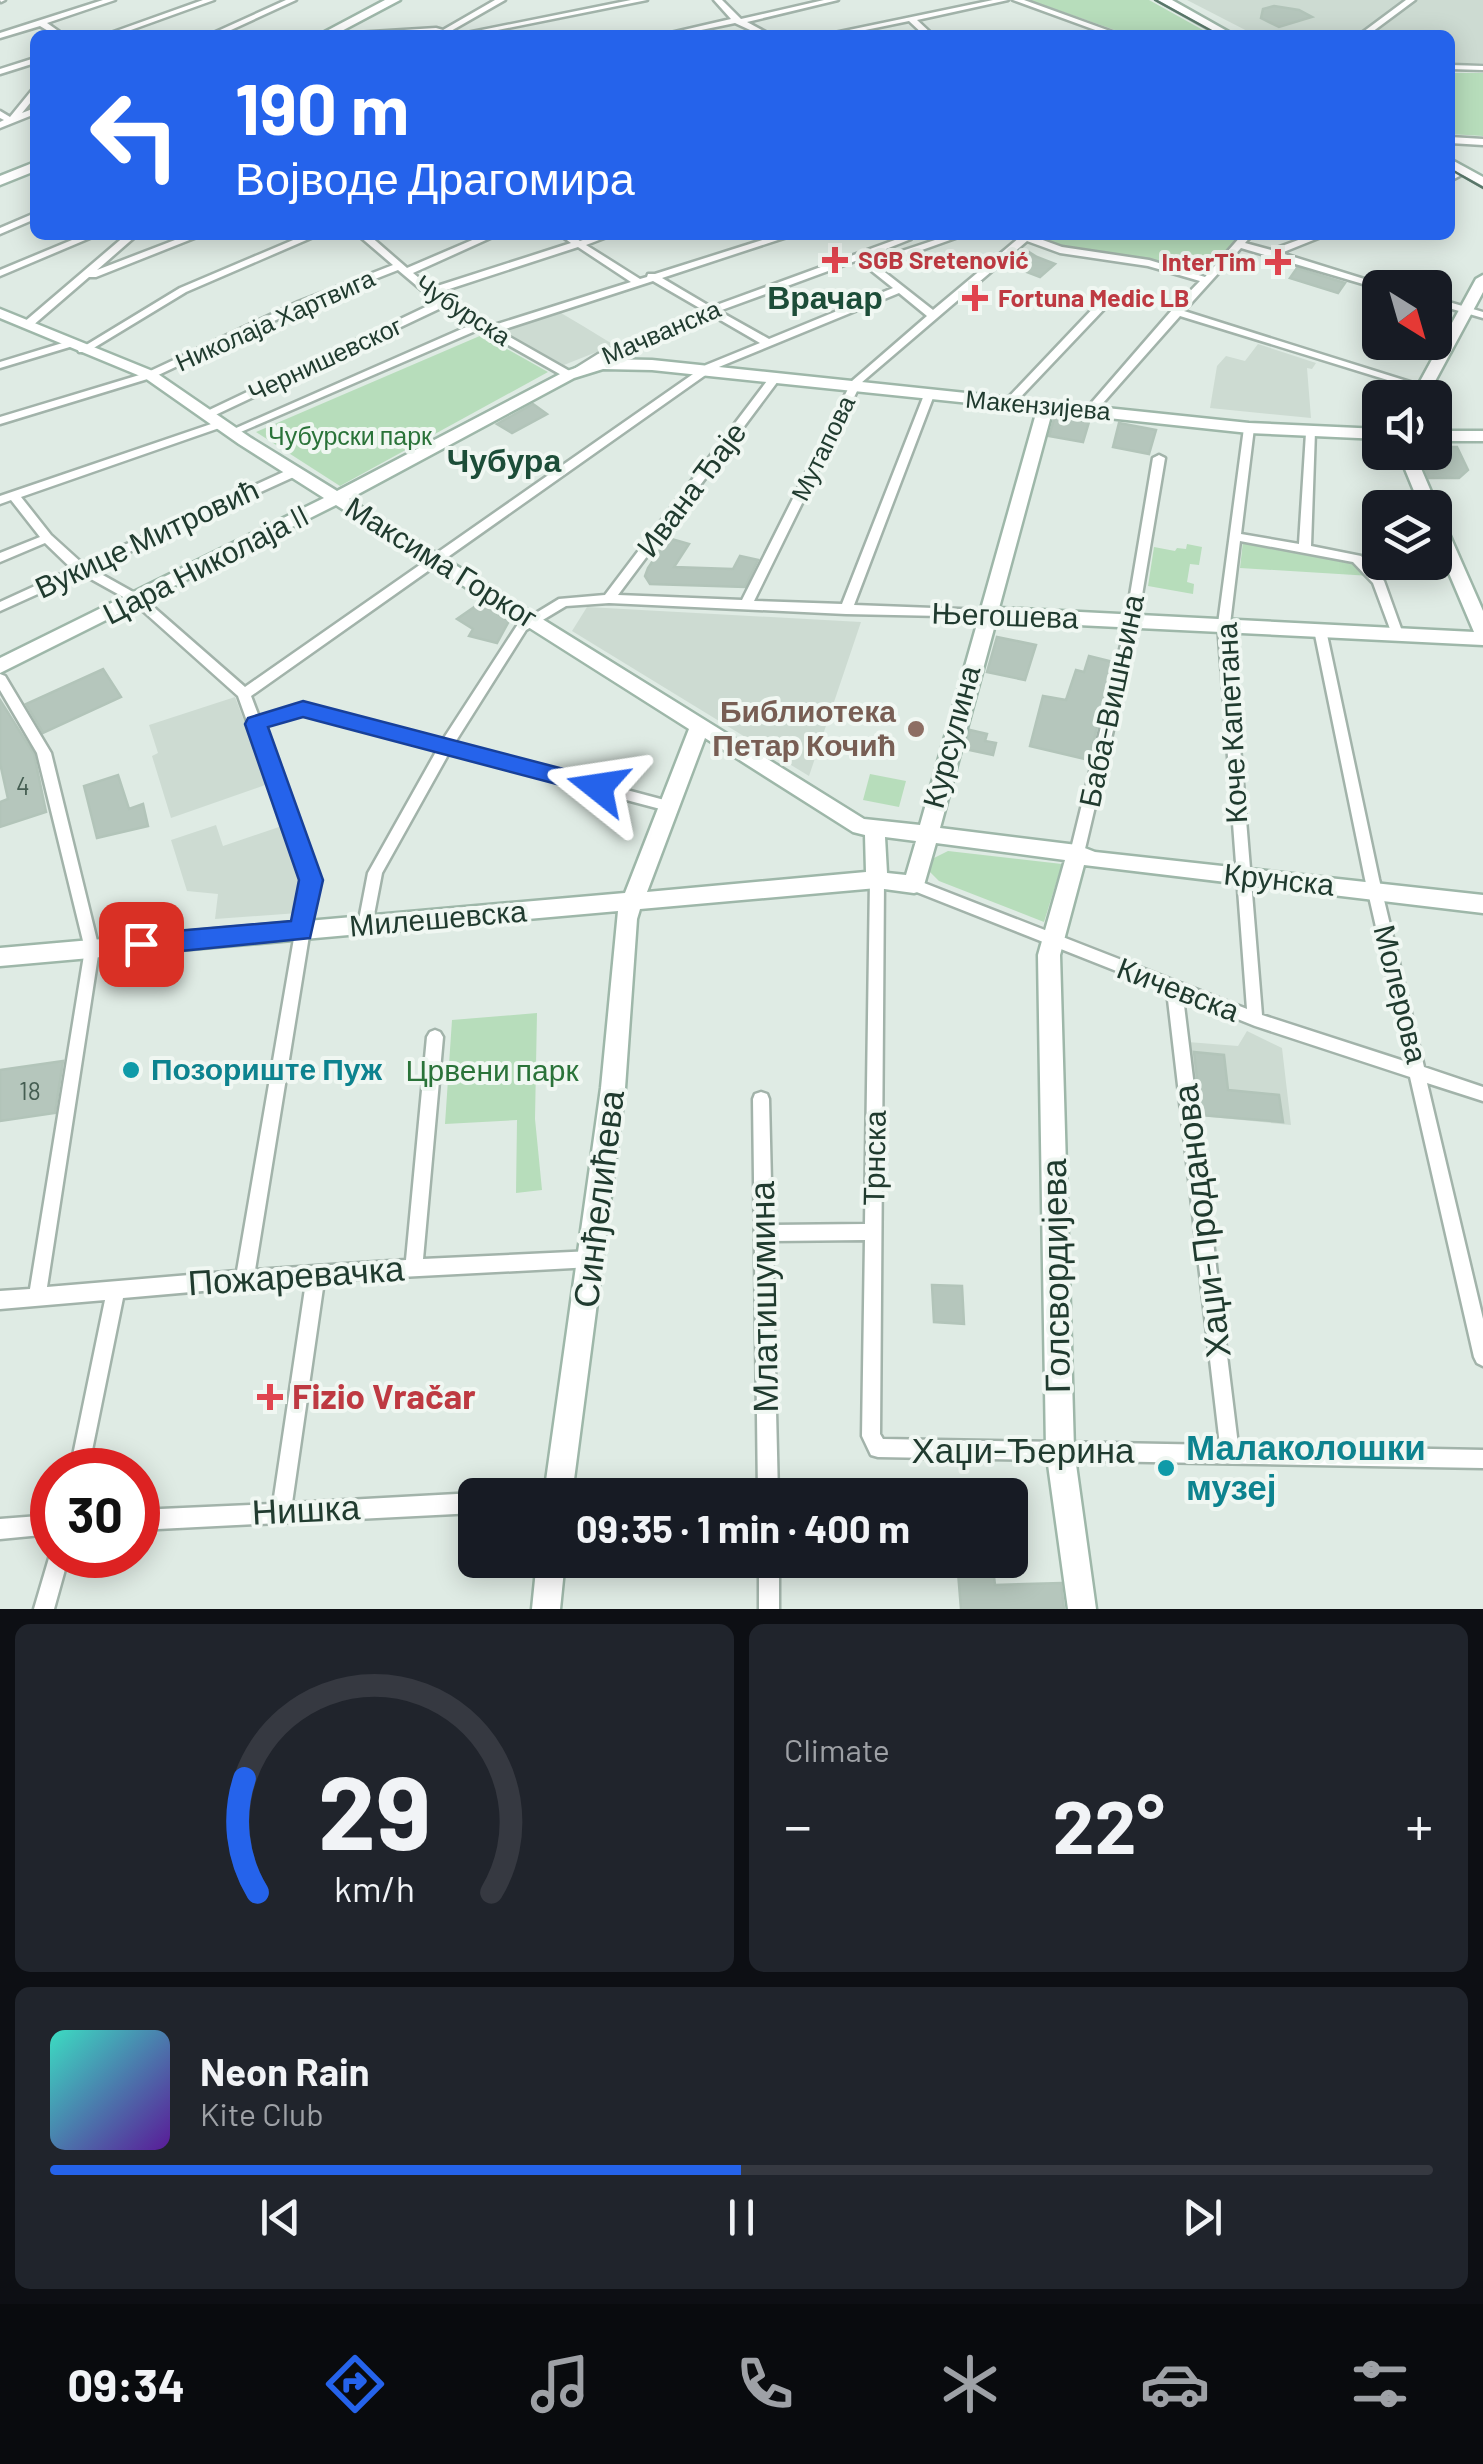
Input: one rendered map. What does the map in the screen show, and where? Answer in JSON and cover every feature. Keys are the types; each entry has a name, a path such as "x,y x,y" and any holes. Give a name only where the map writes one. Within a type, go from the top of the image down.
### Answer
{"main road":[{"path":"335,30 394,0"},
{"path":"350,30 408,0"},
{"path":"1164,0 1219,30"},
{"path":"0,173 30,160"},
{"path":"1455,166 1483,182"},
{"path":"0,181 30,168"},
{"path":"1428,380 1483,279"},
{"name":"Максима Горког","path":"0,313 150,375 434,560 860,826 874,830"},
{"name":"Макензијева","path":"573,373 614,358 700,372 1248,428 1362,434"},
{"name":"Макензијева","path":"573,373 700,372"},
{"name":"Цара Николаја II","path":"0,666 338,498 573,373"},
{"name":"Курсулина","path":"914,885 924,836 1046,407"},
{"path":"1452,436 1483,436"},
{"path":"1452,561 1483,636"},
{"name":"Његошева","path":"986,614 1483,636"},
{"name":"Синђелићева","path":"561,1478 593,1259 630,903 700,726"},
{"path":"874,830 877,880"},
{"name":"Крунска","path":"874,830 1077,853 1092,860 1374,885 1483,890"},
{"name":"Баба-Вишњина","path":"1051,942 1077,853"},
{"name":"Милешевска","path":"0,957 877,880"},
{"name":"Кичевска","path":"877,880 914,885"},
{"name":"Крунска","path":"1374,885 1483,904"},
{"name":"Голсвордијева","path":"1051,942 1060,1450 1082,1609"},
{"path":"546,1609 549,1578"}],"street":[{"path":"84,0 93,6"},
{"path":"0,36 110,0"},
{"path":"123,30 210,0"},
{"path":"224,30 292,0"},
{"path":"447,30 502,0"},
{"path":"487,30 643,0"},
{"path":"718,0 737,21 756,30"},
{"path":"691,30 834,0"},
{"path":"855,30 1004,0"},
{"path":"1017,0 1103,30"},
{"path":"1370,30 1412,0"},
{"path":"911,19 923,30"},
{"path":"41,23 52,30"},
{"path":"0,72 30,62"},
{"path":"1455,67 1483,68"},
{"path":"11,120 30,98"},
{"path":"0,125 30,113"},
{"path":"0,114 11,120"},
{"path":"1455,140 1483,142"},
{"path":"1455,176 1464,171"},
{"path":"0,231 30,218"},
{"path":"0,273 80,240"},
{"path":"27,325 127,240"},
{"path":"87,276 183,240"},
{"path":"0,364 76,347 182,290 301,240"},
{"name":"Чубурска","path":"369,240 444,303 573,373"},
{"name":"Николаја Хартвига","path":"0,421 150,375 302,304 479,240"},
{"path":"572,240 636,281"},
{"path":"429,292 591,240"},
{"path":"748,240 755,245"},
{"path":"0,500 485,328 772,240"},
{"name":"Мачванска","path":"614,358 714,309 900,240"},
{"path":"870,265 944,240"},
{"name":"Мутапова","path":"746,605 864,371 1017,240"},
{"path":"1033,240 1060,250 1148,263 1206,280"},
{"path":"1091,410 1242,240"},
{"path":"1245,240 1272,254 1289,255 1362,279"},
{"path":"1289,255 1314,240"},
{"path":"858,255 933,315"},
{"path":"651,276 768,343"},
{"path":"244,694 700,372 900,289"},
{"name":"Чернишевског","path":"220,424 444,303"},
{"path":"1009,403 1103,304"},
{"path":"1452,306 1483,315"},
{"path":"1176,312 1382,380"},
{"name":"Ивана Ђаје","path":"610,600 774,379"},
{"path":"846,610 929,395"},
{"name":"Коче Капетана","path":"1248,428 1224,624 1255,1020"},
{"path":"1305,548 1311,433"},
{"name":"Баба-Вишњина","path":"1077,853 1132,621 1159,458"},
{"name":"Вукице Митровић","path":"0,607 294,472"},
{"path":"14,496 47,538 80,570 138,600 244,694 311,880 245,1278"},
{"path":"1234,536 1348,555 1378,580 1397,634"},
{"path":"0,558 47,538"},
{"name":"Његошева","path":"531,619 570,600 986,614"},
{"path":"365,925 374,873 447,744 531,619"},
{"name":"Молерова","path":"1320,630 1374,885 1483,1358"},
{"path":"0,679 44,753 92,949 38,1298"},
{"path":"256,724 303,709 447,744 668,806"},
{"name":"Трнска","path":"871,1436 877,880"},
{"name":"Кичевска","path":"914,885 1255,1020 1483,1094"},
{"name":"Хаџи-Проданова","path":"1174,989 1230,1453"},
{"path":"414,1267 435,1037"},
{"name":"Млатишумина","path":"761,1099 768,1478"},
{"path":"763,1233 874,1232"},
{"name":"Пожаревачка","path":"0,1300 316,1272 593,1259"},
{"path":"281,1511 316,1272"},
{"path":"84,1448 116,1291"},
{"name":"Хаџи-Ђерина","path":"871,1436 881,1449 1483,1458"},
{"name":"Нишка","path":"160,1519 458,1504"},
{"path":"0,1529 30,1527"},
{"path":"44,1609 53,1578"},
{"path":"769,1578 770,1609"}],"shaded area":[{"path":"1187,0 1483,0 1483,63 1455,63 1455,30 1245,30"},
{"path":"561,313 614,345 564,365 507,334 510,329"},
{"path":"1258,344 1316,363 1312,369 1307,368 1311,418 1210,408 1217,366 1226,356 1245,361"},
{"path":"587,607 861,622 809,776 572,631"},
{"path":"235,697 268,784 171,818 152,756 158,753 149,725"},
{"path":"216,825 223,846 282,826 302,878 298,913 215,919 218,894 187,891 171,840"},
{"path":"1247,1031 1282,1048 1291,1125 1200,1116 1188,1042 1238,1046"}],"green space":[{"path":"1029,0 1149,0 1203,30 1115,30"},
{"path":"1455,73 1483,73 1483,136 1455,134"},
{"path":"1034,240 1235,240 1200,278 1160,265 1074,253"},
{"name":"Чубурски парк","path":"482,335 548,372 340,486 256,432"},
{"path":"1243,541 1351,559 1362,568 1362,575 1240,568"},
{"path":"1187,544 1202,547 1199,565 1190,564 1187,582 1194,584 1193,594 1148,586 1154,547 1175,551 1186,549"},
{"path":"870,774 906,781 899,807 863,800"},
{"path":"948,851 1062,864 1044,922 939,881 928,870 928,861"},
{"name":"Црвени парк","path":"537,1013 535,1119 542,1190 516,1193 517,1120 445,1124 452,1020"}],"building":[{"path":"1274,6 1299,10 1312,17 1279,27 1261,18 1263,9"},
{"path":"1029,252 1055,264 1040,277 1008,265"},
{"path":"1297,268 1345,283 1338,293 1290,278"},
{"path":"533,404 547,414 512,433 497,424"},
{"path":"1055,416 1089,422 1083,442 1049,436"},
{"path":"1119,423 1156,430 1149,454 1113,447"},
{"path":"1452,447 1457,447 1468,470 1459,478 1429,478 1426,470 1452,470"},
{"path":"668,538 689,544 674,567 733,569 740,556 758,560 745,587 650,584 645,576 648,568"},
{"path":"480,603 509,621 497,643 469,636 473,629 457,619"},
{"path":"997,637 1036,645 1025,680 987,672"},
{"path":"1089,656 1113,662 1089,760 1030,746 1043,696 1066,700 1076,670 1084,672"},
{"path":"103,669 121,697 43,733 26,704"},
{"path":"0,700 34,754 46,812 0,827 0,802 8,799 0,763"},
{"path":"970,730 987,734 985,741 996,743 993,755 965,749"},
{"path":"118,775 129,809 143,804 148,826 97,838 84,786"},
{"path":"1194,1052 1224,1055 1228,1090 1279,1095 1283,1122 1201,1115"},
{"path":"63,1061 55,1113 0,1121 0,1070"},
{"path":"932,1285 962,1286 964,1324 934,1322"},
{"path":"958,1578 994,1578 995,1585 1061,1583 1064,1609 961,1609"}],"tram line":[{"path":"1155,0 1210,30"},
{"path":"1455,172 1483,188"}],"place":[{"name":"SGB Sretenović","path":"835,260"},
{"name":"InterTim","path":"1278,262"},
{"name":"Fortuna Medic LB","path":"975,298"},
{"name":"Библиотека Петар Кочић","path":"916,729"},
{"name":"Позориште Пуж","path":"131,1070"},
{"name":"Fizio Vračar","path":"270,1397"},
{"name":"Малаколошки музеј","path":"1166,1468"}],"district":[{"name":"Врачар","path":"825,298"},
{"name":"Чубура","path":"504,461"}],"route":[{"path":"141,944 302,930 311,880 256,724 292,710 303,709 447,744 598,787"}]}
